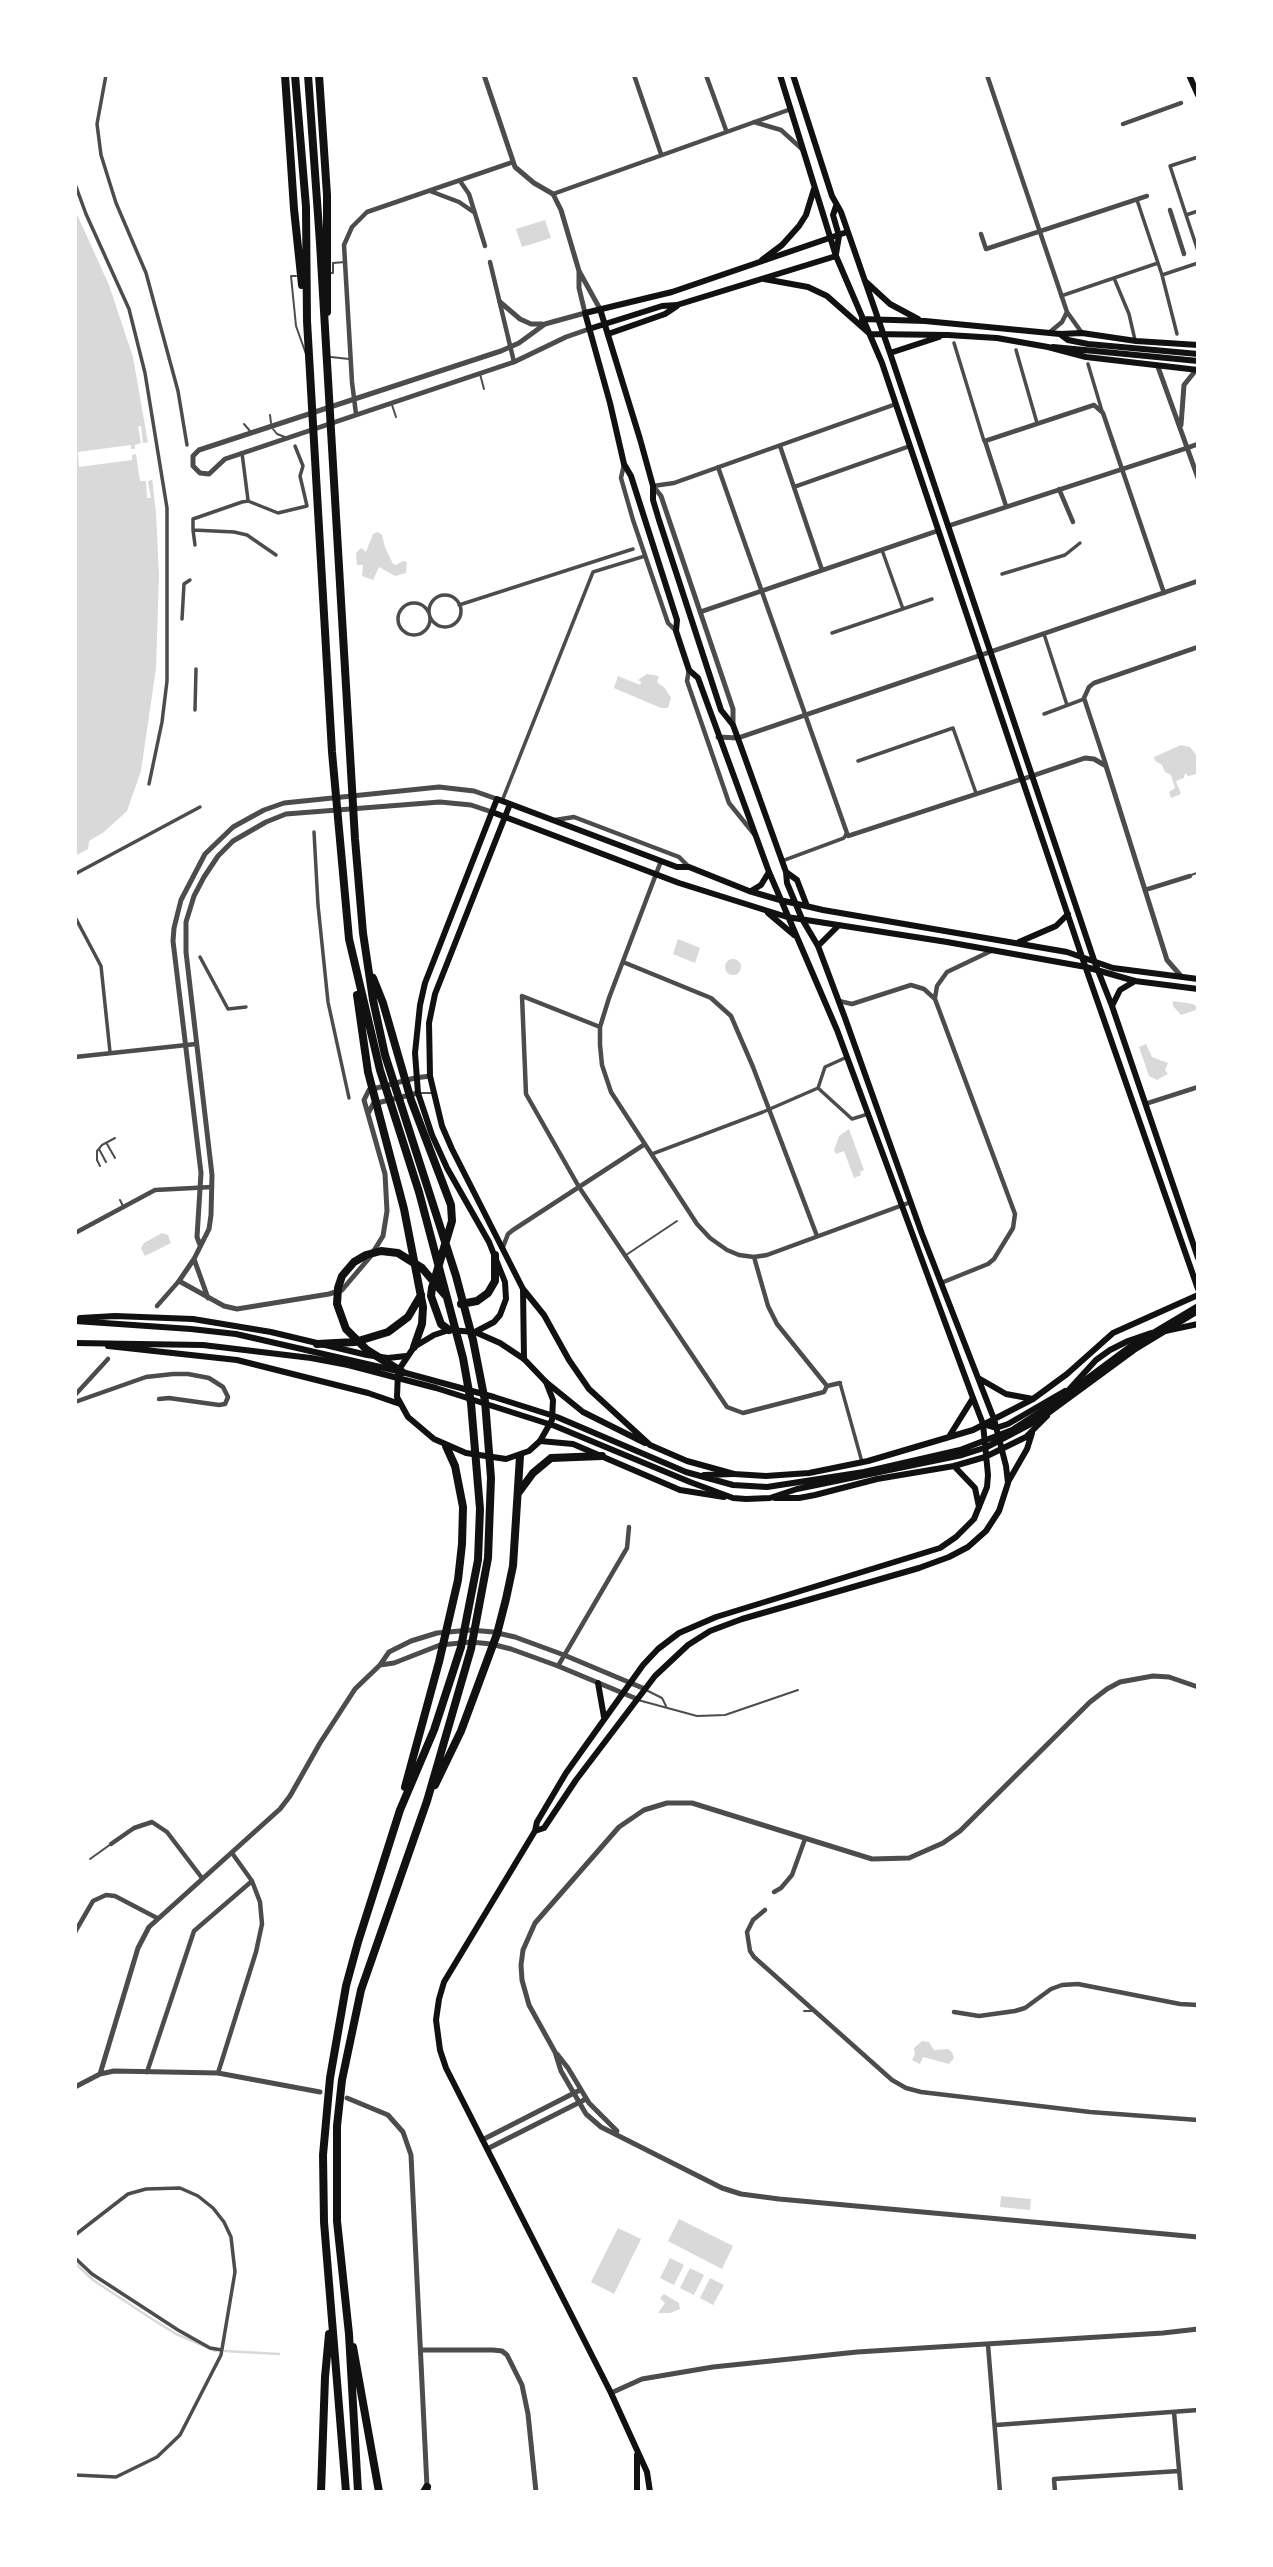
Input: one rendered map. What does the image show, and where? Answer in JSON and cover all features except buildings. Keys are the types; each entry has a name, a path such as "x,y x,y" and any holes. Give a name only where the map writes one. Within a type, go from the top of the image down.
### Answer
{"highway":[{"path":"285,75 294,209 307,321"},
{"path":"295,75 306,206 307,321 332,752 349,939 380,1070 419,1192 468,1379 481,1527 478,1560 461,1647 435,1730 400,1810"},
{"path":"308,75 355,839 367,963 388,1066 452,1263 473,1340 486,1413 491,1478 488,1559 471,1650 427,1801 361,1990 342,2080 337,2126 337,2221 349,2334 358,2492"},
{"path":"319,75 329,239 328,303 324,336"},
{"path":"355,963 368,1072 410,1238 421,1295 424,1316 414,1347"},
{"path":"367,963 383,1003 411,1100 449,1196 452,1214 448,1238 431,1296 441,1324 450,1330"},
{"path":"402,1372 367,1350 343,1323 337,1298 339,1284 345,1272 354,1262 372,1253 398,1253 424,1270 449,1301"},
{"path":"435,1275 441,1291 450,1300 462,1304 477,1301 488,1293 495,1280 495,1255"},
{"path":"317,1343 355,1342 388,1332 408,1317 421,1295"},
{"path":"346,2492 322,2183 324,2124 346,1986 400,1810 458,1580 463,1507 455,1466 446,1446"},
{"path":"427,1801 461,1731 497,1634 513,1566 520,1456"},
{"path":"519,1492 533,1472 551,1458 602,1456"},
{"path":"321,2492 325,2377 331,2325"},
{"path":"349,2334 378,2487 385,2492"}],"main road":[{"path":"695,1475 766,1476 809,1473 862,1462 970,1431 1033,1399 1067,1374 1112,1333 1198,1292 937,531 911,446 870,334 836,256 780,75"},
{"path":"793,75 1198,1258"},
{"path":"1189,75 1198,95"},
{"path":"755,265 782,245 799,226 806,215 815,187"},
{"path":"836,206 833,215 839,236 836,256"},
{"path":"650,2492 647,2472 611,2393 446,2067 440,2050 436,2020 444,1982 535,1831 537,1822 566,1773 604,1717 658,1649 691,1627 716,1617 940,1548 974,1519 987,1487 982,1424 973,1398 847,1057 754,835 698,678 689,670 676,631 677,620 631,476 624,464 585,313 672,292 848,232"},
{"path":"589,329 836,256"},
{"path":"764,279 808,287 827,296 870,334 997,338 1048,347 1086,358 1197,370"},
{"path":"863,280 890,304 925,321"},
{"path":"608,334 665,314 677,305"},
{"path":"600,309 653,486 653,500 721,710 733,725 786,872 787,883 817,946 838,1000 911,1202 979,1378 994,1419 1008,1483"},
{"path":"862,319 925,321 1060,334 1082,333 1135,341 1198,345"},
{"path":"1060,334 1068,343 1198,361"},
{"path":"890,353 948,335"},
{"path":"1048,347 1068,343 1198,354"},
{"path":"475,1332 494,1322 504,1307 506,1290 495,1255 438,1151 418,1093 415,1077 417,1022 425,983 492,812 500,800 677,867 689,867 749,891 780,900 1018,942 1082,957 1097,967 1135,981 1198,989"},
{"path":"510,804 435,994 429,1023 433,1093 452,1149 523,1289 544,1315 589,1389 650,1445"},
{"path":"492,812 656,874 787,916 1086,967 1198,979"},
{"path":"749,891 761,885 769,872"},
{"path":"786,872 797,880 807,906"},
{"path":"763,909 796,937"},
{"path":"1018,942 1056,926 1069,914"},
{"path":"817,946 838,926"},
{"path":"1112,1006 1120,990 1135,981"},
{"path":"523,1289 524,1359"},
{"path":"770,1497 960,1450 1012,1430 1057,1401 1131,1346 1198,1306"},
{"path":"77,1343 203,1345 402,1372 556,1417 695,1475 733,1485 767,1486 962,1455 1014,1435 1060,1406 1144,1343 1198,1311"},
{"path":"75,1319 116,1316 193,1319 271,1332 367,1355 388,1358 406,1356"},
{"path":"75,1319 236,1334 375,1369 555,1426 733,1498"},
{"path":"540,1441 573,1444 680,1490 733,1498 799,1498 877,1479 954,1466 1002,1451 1032,1433 1096,1360 1119,1345 1143,1335 1197,1323"},
{"path":"546,1382 553,1400 552,1420 540,1441 520,1456 506,1459 488,1458 446,1446 421,1430 400,1404 396,1382 398,1371 414,1347 434,1335 450,1330 475,1332 500,1343 524,1359 546,1382 583,1412 687,1461 734,1474"},
{"path":"77,1343 237,1360 368,1392 400,1404"},
{"path":"979,1378 1006,1394 1033,1399"},
{"path":"982,1424 996,1428 1024,1416 1070,1387"},
{"path":"950,1435 973,1398"},
{"path":"535,1831 544,1828 576,1780 637,1699 678,1653 699,1637 720,1626 919,1568 959,1552 991,1525 999,1511 1008,1483 1027,1450 1032,1433"},
{"path":"954,1466 975,1488 980,1509"},
{"path":"598,1683 604,1717"},
{"path":"637,2453 637,2492"}],"street":[{"path":"106,75 97,124 101,155 116,203 146,273 178,391 187,445"},
{"path":"484,75 513,162 528,179 554,194 579,271 600,309"},
{"path":"634,75 660,154"},
{"path":"706,75 726,131"},
{"path":"987,75 1061,296 1067,312 1082,333"},
{"path":"1123,124 1181,103"},
{"path":"554,194 792,108"},
{"path":"754,122 781,130 805,152"},
{"path":"1198,157 1170,166 1198,251"},
{"path":"356,414 350,360 344,245 352,228 367,212 513,162"},
{"path":"459,181 467,188 485,246"},
{"path":"75,184 129,309 145,373 167,508 167,681 162,722 149,783"},
{"path":"430,191 459,202 475,213"},
{"path":"981,234 986,249 1147,197"},
{"path":"1137,200 1162,275 1177,334"},
{"path":"1170,210 1184,254"},
{"path":"1186,215 1198,211"},
{"path":"490,262 514,362"},
{"path":"1061,296 1158,263"},
{"path":"1162,275 1198,264"},
{"path":"579,271 579,288 585,313 545,324 511,348 199,450 193,456 192,463 198,472 209,474 225,459 514,362 589,329"},
{"path":"1114,278 1129,314 1135,341"},
{"path":"500,302 525,322 545,324"},
{"path":"1050,332 1062,322 1067,312"},
{"path":"954,343 1006,506"},
{"path":"1016,350 1037,424"},
{"path":"1088,364 1102,413 1164,593"},
{"path":"1158,367 1198,478"},
{"path":"1180,430 1184,385 1197,370"},
{"path":"653,486 674,483 896,404"},
{"path":"985,441 1094,405 1102,413"},
{"path":"947,526 1198,444"},
{"path":"195,545 193,519 248,501 278,513 307,506 300,476 303,466 295,446"},
{"path":"780,446 822,570"},
{"path":"794,487 911,446"},
{"path":"242,453 248,501"},
{"path":"624,464 621,478 645,556 668,623 676,631"},
{"path":"718,467 847,835"},
{"path":"653,486 661,496 700,612 733,711 733,725"},
{"path":"1059,489 1073,522"},
{"path":"193,530 247,535 276,555"},
{"path":"700,612 937,531"},
{"path":"1002,574 1065,555 1080,543"},
{"path":"460,604 633,549"},
{"path":"882,550 903,609"},
{"path":"200,1245 197,1237 201,1186 175,968 174,928 181,901 205,854 233,827 277,805 439,787 474,792 500,800 593,572 645,556"},
{"path":"182,619 184,584 190,580"},
{"path":"704,732 718,737 738,738 1198,581"},
{"path":"460,604 451,597 438,597 432,603 430,615 429,625 418,634 404,632 398,620 401,608 413,602 424,606 430,615 435,623 449,626 459,618 460,604"},
{"path":"832,633 932,599"},
{"path":"1044,634 1067,705"},
{"path":"1044,714 1084,698 1094,683 1198,647"},
{"path":"195,710 196,669"},
{"path":"689,670 687,681 729,803 754,835"},
{"path":"1084,698 1167,960 1181,976"},
{"path":"858,761 953,728 976,795"},
{"path":"782,861 847,835 1089,758 1106,766"},
{"path":"157,1306 194,1259 210,1222 212,1187 188,971 186,922 194,896 218,856 233,841 286,814 440,802 471,805 492,812"},
{"path":"75,874 200,807"},
{"path":"555,820 574,817 679,857 689,867"},
{"path":"314,832 317,905 327,992 349,1098"},
{"path":"661,861 600,1027 602,1065 611,1092 705,1233 727,1250 754,1257 767,1255 911,1202"},
{"path":"1145,890 1190,876"},
{"path":"75,917 101,966 110,1052"},
{"path":"934,999 943,976 952,967 993,951"},
{"path":"200,957 228,1009 246,1007"},
{"path":"623,962 702,994 726,1010 735,1023 817,1236"},
{"path":"838,1000 852,1004 911,985 924,989 934,999 1015,1214 1013,1228 994,1259 942,1283"},
{"path":"600,1027 522,996 526,1094 579,1187 727,1407 743,1413 824,1392 827,1385"},
{"path":"75,1057 196,1044"},
{"path":"818,1088 824,1067 847,1057"},
{"path":"179,1281 224,1306 237,1309 342,1290 383,1236 387,1212 385,1174 364,1100 369,1090 415,1077 430,1076"},
{"path":"1144,1104 1198,1087"},
{"path":"652,1154 818,1088"},
{"path":"818,1088 852,1119 868,1114"},
{"path":"369,1116 373,1104 418,1093"},
{"path":"503,1247 508,1234 513,1230 645,1144"},
{"path":"75,1233 154,1188 212,1187"},
{"path":"754,1257 772,1315 827,1385"},
{"path":"194,1259 208,1298"},
{"path":"75,1395 108,1359"},
{"path":"75,1402 146,1377 173,1374 209,1378 223,1387 228,1397 225,1404 219,1405 159,1399"},
{"path":"827,1385 839,1383 862,1462"},
{"path":"558,1666 627,1548 629,1527"},
{"path":"100,2074 138,1948 157,1918 266,1823 290,1796 342,1709 365,1678 380,1665 388,1651 437,1633 471,1630 515,1637 645,1689"},
{"path":"380,1665 394,1663 440,1645 491,1644 558,1666 637,1699"},
{"path":"1198,1687 1178,1679 1153,1676 1120,1682 1107,1689 1088,1704 960,1831 943,1843 909,1858 872,1859 692,1804 667,1803 644,1810 618,1827 535,1923 523,1950 522,1980 526,1997 555,2052 561,2071 586,2114 601,2127 711,2183 741,2194 1198,2237"},
{"path":"111,1844 134,1828 152,1822 167,1832 202,1878"},
{"path":"776,1894 796,1868 805,1839"},
{"path":"218,2073 259,1940 262,1913 252,1881 232,1853"},
{"path":"147,2072 194,1931 252,1881"},
{"path":"75,1932 93,1901 106,1895 115,1896 157,1918"},
{"path":"763,1908 747,1932 750,1951 892,2080 906,2088 920,2092 1090,2112 1198,2120"},
{"path":"954,2012 979,2016 1015,2011 1025,2008 1052,1989 1078,1984 1180,2004 1198,2005"},
{"path":"555,2052 586,2099 620,2135"},
{"path":"75,2087 100,2074 114,2071 218,2073 320,2092"},
{"path":"482,2140 580,2090"},
{"path":"347,2098 388,2115 402,2132 411,2155 427,2490"},
{"path":"487,2150 586,2099"},
{"path":"75,2235 128,2194 146,2189 180,2188 198,2196 213,2208 231,2237 235,2272 222,2350 180,2435 157,2457 116,2477 75,2474"},
{"path":"75,2258 92,2274 178,2330 209,2348 222,2350"},
{"path":"611,2393 642,2379 713,2367 857,2352 1198,2329"},
{"path":"988,2345 1000,2492"},
{"path":"421,2350 493,2350 507,2355 522,2385 528,2414 536,2492"},
{"path":"996,2425 1198,2410"},
{"path":"1174,2412 1181,2492"},
{"path":"1055,2492 1054,2479 1179,2471"}],"lane":[{"path":"319,274 333,273 333,263 345,262"},
{"path":"305,275 291,276 296,326 304,352 314,358"},
{"path":"328,357 341,356 350,360"},
{"path":"480,373 484,388"},
{"path":"386,388 396,417"},
{"path":"270,415 277,435 286,438"},
{"path":"244,424 253,433"},
{"path":"1190,876 1198,873"},
{"path":"418,1093 433,1093"},
{"path":"364,1100 373,1104"},
{"path":"100,1166 96,1157 99,1148 116,1138"},
{"path":"106,1143 115,1158"},
{"path":"99,1148 106,1162"},
{"path":"120,1200 124,1206"},
{"path":"624,1256 677,1221"},
{"path":"645,1689 662,1698 667,1707"},
{"path":"637,1699 697,1716 725,1715 798,1690"},
{"path":"90,1859 111,1844"},
{"path":"749,1958 750,1951"},
{"path":"804,2011 814,2011"}],"shaded area":[{"path":"75,210 109,285 133,357 148,443 156,513 159,575 156,668 141,771 127,811 104,832 89,841 88,849 75,856"},
{"path":"545,220 551,238 522,247 516,229"},
{"path":"378,532 382,535 393,564 407,562 406,573 395,576 379,567 373,580 362,576 363,565 357,565 356,553 361,548 366,552 373,534"},
{"path":"647,674 659,676 657,682 671,698 668,708 661,708 614,688 618,676 640,685 638,680"},
{"path":"1181,745 1190,747 1198,757 1198,778 1196,774 1188,776 1185,773 1184,778 1176,781 1181,794 1171,798 1169,792 1175,788 1171,775 1165,772 1154,757"},
{"path":"678,939 700,948 695,963 673,954"},
{"path":"733,959 739,961 739,973 733,975 727,973 725,967 727,961"},
{"path":"1173,1001 1193,1004 1196,1010 1181,1015 1173,1006"},
{"path":"1146,1044 1152,1057 1168,1063 1165,1070 1168,1074 1157,1080 1149,1076 1139,1047"},
{"path":"849,1129 864,1170 854,1178 844,1151 836,1154 834,1150 839,1136"},
{"path":"162,1233 168,1235 171,1243 145,1256 141,1248 144,1243"},
{"path":"922,2041 929,2042 934,2050 948,2049 954,2058 949,2064 923,2057 920,2064 912,2060 914,2048"},
{"path":"1001,2196 1031,2199 1030,2210 1000,2207"},
{"path":"679,2219 733,2246 722,2269 668,2241"},
{"path":"618,2228 641,2239 614,2294 591,2282"},
{"path":"670,2258 684,2265 674,2285 660,2278"},
{"path":"690,2268 704,2275 694,2295 680,2288"},
{"path":"710,2278 724,2285 713,2305 700,2298"},
{"path":"664,2294 679,2303 680,2309 670,2313 658,2313 665,2303 660,2298"}],"pier":[{"path":"138,426 141,426 143,443 151,442 155,479 148,481 151,498 147,498 146,481 140,481 136,454 132,455 132,460 79,467 78,452 131,445 131,449 135,449 135,445 141,443"}],"waterway":[{"path":"75,2263 93,2280 176,2334 216,2351"},
{"path":"225,2351 279,2354"}]}
